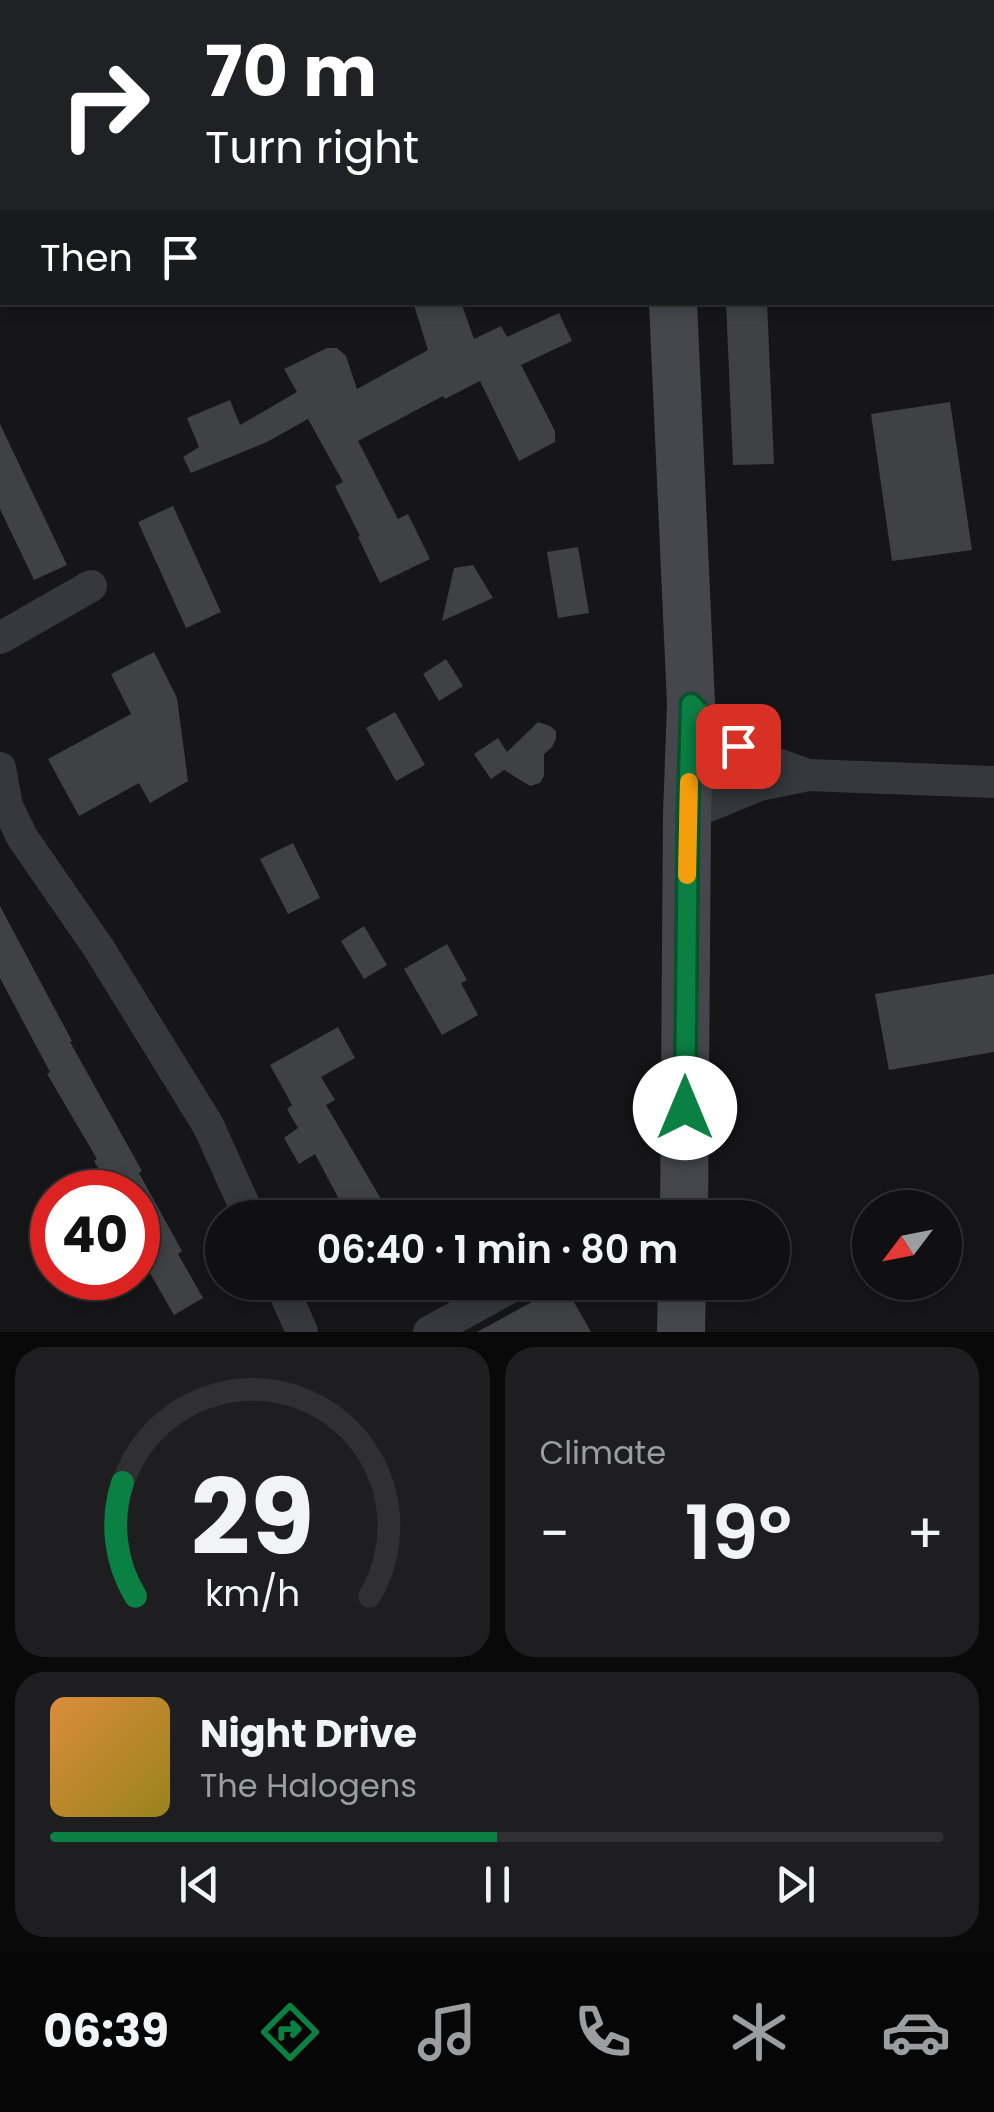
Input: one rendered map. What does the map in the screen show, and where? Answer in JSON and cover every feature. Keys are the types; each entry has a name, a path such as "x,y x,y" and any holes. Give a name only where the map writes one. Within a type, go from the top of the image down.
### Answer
{"street":[{"path":"674,305 691,704 684,1200"},
{"path":"0,638 90,586"},
{"path":"691,704 719,735 758,757 808,775"},
{"path":"688,815 758,785 808,775 980,781 994,759"},
{"path":"0,768 7,806 22,837 98,947 208,1125 242,1200"},
{"path":"288,1300 302,1332"},
{"path":"429,1332 487,1300"},
{"path":"681,1332 682,1300"}],"building":[{"path":"414,305 462,305 474,339 501,326 507,337 559,313 572,341 521,365 555,431 555,442 519,461 480,381 358,441 398,519 408,514 430,559 380,583 335,486 343,482 308,419 267,442 191,473 183,457 199,447 187,418 230,400 240,425 297,392 284,369 327,348 337,348 346,356 357,389 428,350"},
{"path":"726,305 767,305 774,464 733,465"},
{"path":"950,402 972,550 892,561 871,414"},
{"path":"0,424 67,565 34,580 0,509"},
{"path":"173,506 221,612 186,628 138,522"},
{"path":"578,547 589,613 558,618 547,552"},
{"path":"473,565 493,598 442,621 454,568"},
{"path":"154,652 177,698 188,781 150,803 139,783 79,816 48,759 131,714 111,674"},
{"path":"446,659 463,686 439,701 423,674"},
{"path":"395,712 425,765 396,781 366,728"},
{"path":"538,722 556,731 552,747 544,754 544,776 540,783 530,786 504,770 491,779 474,754 498,738 507,752"},
{"path":"293,843 320,898 288,914 260,859"},
{"path":"0,906 141,1170 99,1170 94,1161 97,1159 47,1074 50,1072 0,978"},
{"path":"364,926 387,965 364,979 341,941"},
{"path":"447,944 467,980 461,983 478,1015 442,1035 404,969"},
{"path":"994,974 994,1052 889,1070 875,994"},
{"path":"338,1027 355,1058 321,1077 335,1100 326,1105 381,1200 339,1200 315,1154 299,1164 284,1138 298,1128 287,1109 292,1105 270,1065"},
{"path":"160,1211 203,1298 174,1315 160,1290"},
{"path":"535,1300 573,1300 591,1332 477,1332"}],"slow traffic":[{"path":"687,875 689,782"}],"route":[{"path":"685,1108 691,704 719,735 738,746"}]}
